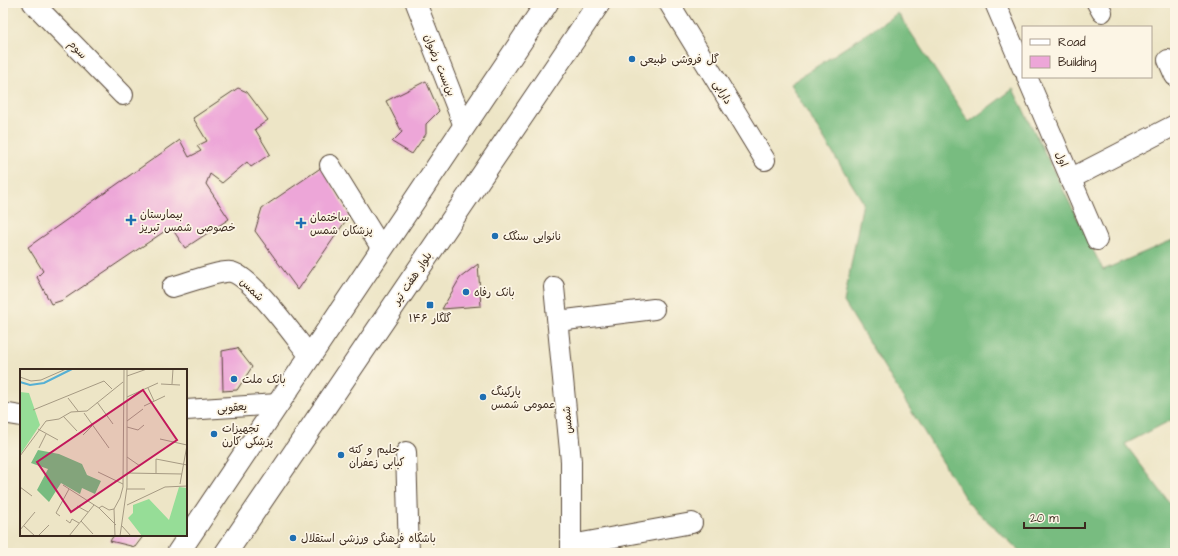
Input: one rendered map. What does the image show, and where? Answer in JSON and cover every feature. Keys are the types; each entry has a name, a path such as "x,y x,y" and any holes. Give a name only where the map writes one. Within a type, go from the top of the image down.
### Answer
{"highway":[{"path":"178,553 547,3"},
{"name":"بلوار هفت تیر","path":"226,553 599,3"}],"street":[{"name":"سوم","path":"33,3 123,96"},
{"name":"بن‌بست رضوان","path":"416,3 464,126"},
{"name":"دارابی","path":"668,3 765,160"},
{"path":"995,3 1022,67"},
{"name":"اول","path":"1027,78 1097,240"},
{"path":"1070,179 1175,126"},
{"path":"330,165 382,249"},
{"name":"شمس","path":"172,287 211,275 230,272 244,278 255,288 310,356"},
{"name":"شمس","path":"554,287 571,461 571,549"},
{"path":"558,321 654,309"},
{"name":"یعقوبی","path":"187,410 278,404"},
{"path":"3,413 20,416"},
{"path":"406,452 409,553"},
{"path":"571,549 692,524"}],"green space":[{"path":"898,13 969,122 1013,89 1103,270 1175,239 1175,418 1125,444 1175,510 1175,553 1022,553 968,503 844,302 863,202 790,84"}],"building":[{"path":"426,81 439,111 426,124 426,134 412,154 392,142 402,132 386,101"},
{"path":"238,88 247,92 268,120 255,129 270,154 251,167 247,162 222,183 210,174 206,184 229,219 185,248 171,227 63,300 51,304 37,277 43,271 28,247 180,140 189,157 201,151 197,146 207,141 193,118"},
{"name":"ساختمان پزشکان شمس","path":"322,167 349,216 298,290 255,231 262,208"},
{"name":"بانک رفاه","path":"478,264 481,306 442,309 460,278"},
{"name":"بانک ملت","path":"237,348 252,367 237,390 223,391 222,351"},
{"path":"113,536 143,536 135,547 110,541"}],"place":[{"name":"گل فروشی طبیعی","path":"632,59"},
{"name":"بیمارستان خصوصی شمس تبریز","path":"131,220"},
{"name":"ساختمان پزشکان شمس","path":"301,223"},
{"name":"نانوایی سنگک","path":"495,236"},
{"name":"بانک رفاه","path":"466,292"},
{"name":"گلگار ۱۴۶","path":"430,305"},
{"name":"بانک ملت","path":"234,379"},
{"name":"پارکینگ عمومی شمس","path":"483,397"},
{"name":"تجهیزات پزشکی کارن","path":"214,434"},
{"name":"حلیم و کته کبابی زعفران","path":"341,455"},
{"name":"باشگاه فرهنگی ورزشی استقلال","path":"293,538"}]}
